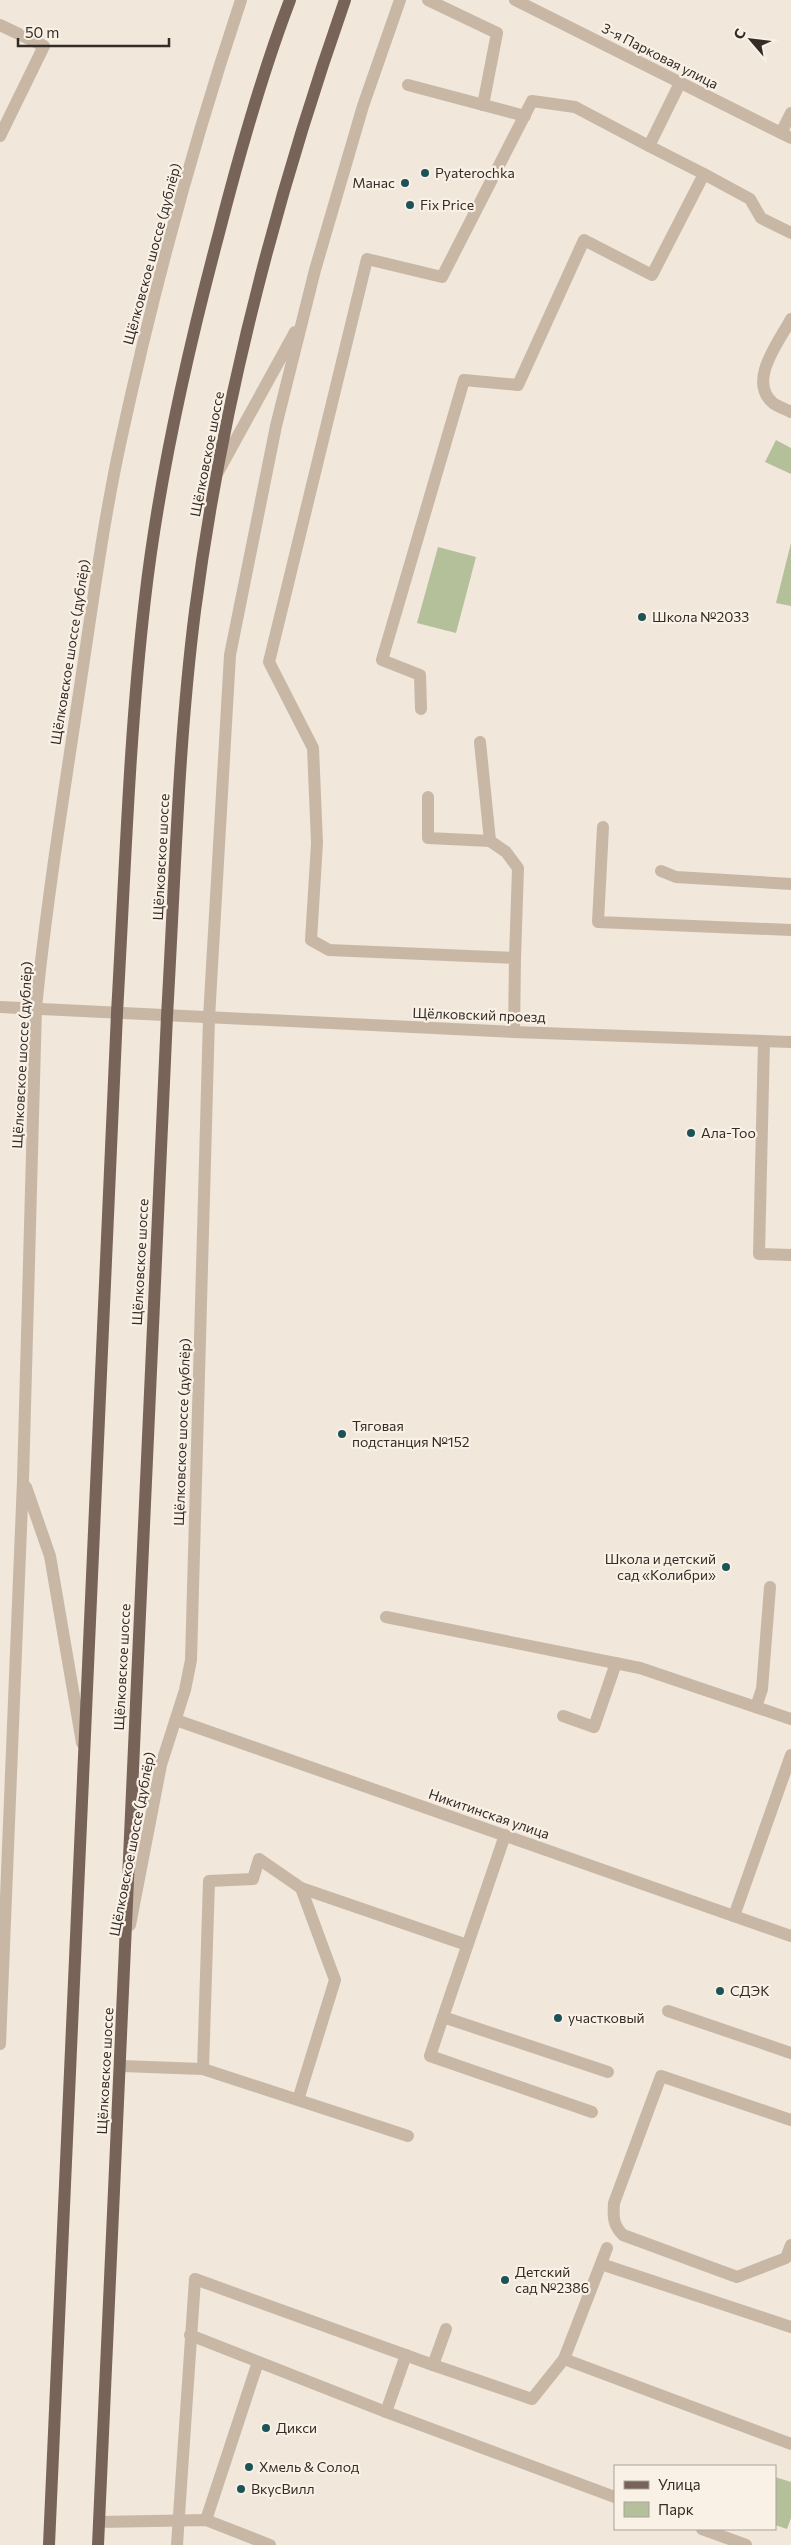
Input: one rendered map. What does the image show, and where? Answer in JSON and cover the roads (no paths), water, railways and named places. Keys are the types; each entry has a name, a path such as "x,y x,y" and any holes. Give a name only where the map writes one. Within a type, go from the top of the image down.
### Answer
{"main road":[{"path":"49,2545 117,1013 131,767 145,598 167,461 196,316 230,189 277,33 290,0"},
{"name":"Щёлковское шоссе","path":"98,2545 167,1016 181,773 195,611 218,473 247,331 286,180 345,0"}],"street":[{"name":"Щёлковское шоссе (дублёр)","path":"0,2044 4,1838 23,1480 36,1008 60,817 120,442 156,292 219,66 241,0"},
{"name":"Щёлковское шоссе (дублёр)","path":"126,1950 161,1765 176,1720 191,1660 209,1018 230,655 276,426 303,317 363,106 400,0"},
{"path":"428,0 497,33 483,105"},
{"name":"3-я Парковая улица","path":"515,0 786,136"},
{"path":"0,25 44,46 0,136"},
{"path":"649,146 680,83"},
{"path":"408,85 525,116"},
{"path":"515,958 330,950 311,940 317,843 313,748 269,662 367,259 442,277 532,101 575,107 750,199 761,218 791,233"},
{"path":"786,136 791,113"},
{"path":"421,709 420,675 382,660 464,380 518,385 584,240 652,275 704,174"},
{"path":"218,473 303,317"},
{"path":"791,319 764,369 763,388 774,404 791,412"},
{"path":"480,742 490,842"},
{"path":"428,797 428,838 490,842 506,852 518,868 514,1032"},
{"path":"603,827 598,922 791,930"},
{"path":"660,871 676,877 791,884"},
{"name":"Щёлковский проезд","path":"0,1007 514,1032 791,1042"},
{"path":"764,1041 759,1254 791,1255"},
{"path":"23,1480 50,1556 84,1752"},
{"path":"756,1707 762,1689 770,1587"},
{"path":"386,1617 640,1668 791,1719"},
{"path":"563,1716 594,1727 616,1663"},
{"name":"Никитинская улица","path":"176,1720 791,1936"},
{"path":"734,1916 791,1755"},
{"path":"505,1835 430,2056 592,2112"},
{"path":"203,2069 209,1881 253,1880 259,1859 300,1888 467,1945"},
{"path":"298,2100 335,1980 300,1888"},
{"path":"668,2011 791,2053"},
{"path":"442,2016 608,2072"},
{"path":"121,2066 203,2069 408,2136"},
{"path":"791,2120 661,2076 614,2204 613,2216 616,2228 623,2235 738,2277 786,2258 791,2245"},
{"path":"178,2545 194,2279 532,2399 564,2359 607,2248"},
{"path":"601,2264 791,2327"},
{"path":"433,2365 446,2328"},
{"path":"190,2335 386,2412 614,2497"},
{"path":"386,2412 406,2355"},
{"path":"564,2359 791,2444"},
{"path":"206,2520 258,2362"},
{"path":"99,2522 206,2520 270,2545"},
{"path":"705,2530 746,2545"}],"place":[{"name":"Pyaterochka","path":"425,173"},
{"name":"Манас","path":"405,183"},
{"name":"Fix Price","path":"410,205"},
{"name":"Школа №2033","path":"642,617"},
{"name":"Ала-Тоо","path":"691,1133"},
{"name":"Тяговая подстанция №152","path":"342,1434"},
{"name":"Школа и детский сад «Колибри»","path":"726,1567"},
{"name":"СДЭК","path":"720,1991"},
{"name":"участковый","path":"558,2018"},
{"name":"Детский сад №2386","path":"505,2280"},
{"name":"Дикси","path":"266,2428"},
{"name":"Хмель & Солод","path":"249,2467"},
{"name":"ВкусВилл","path":"241,2489"}]}
